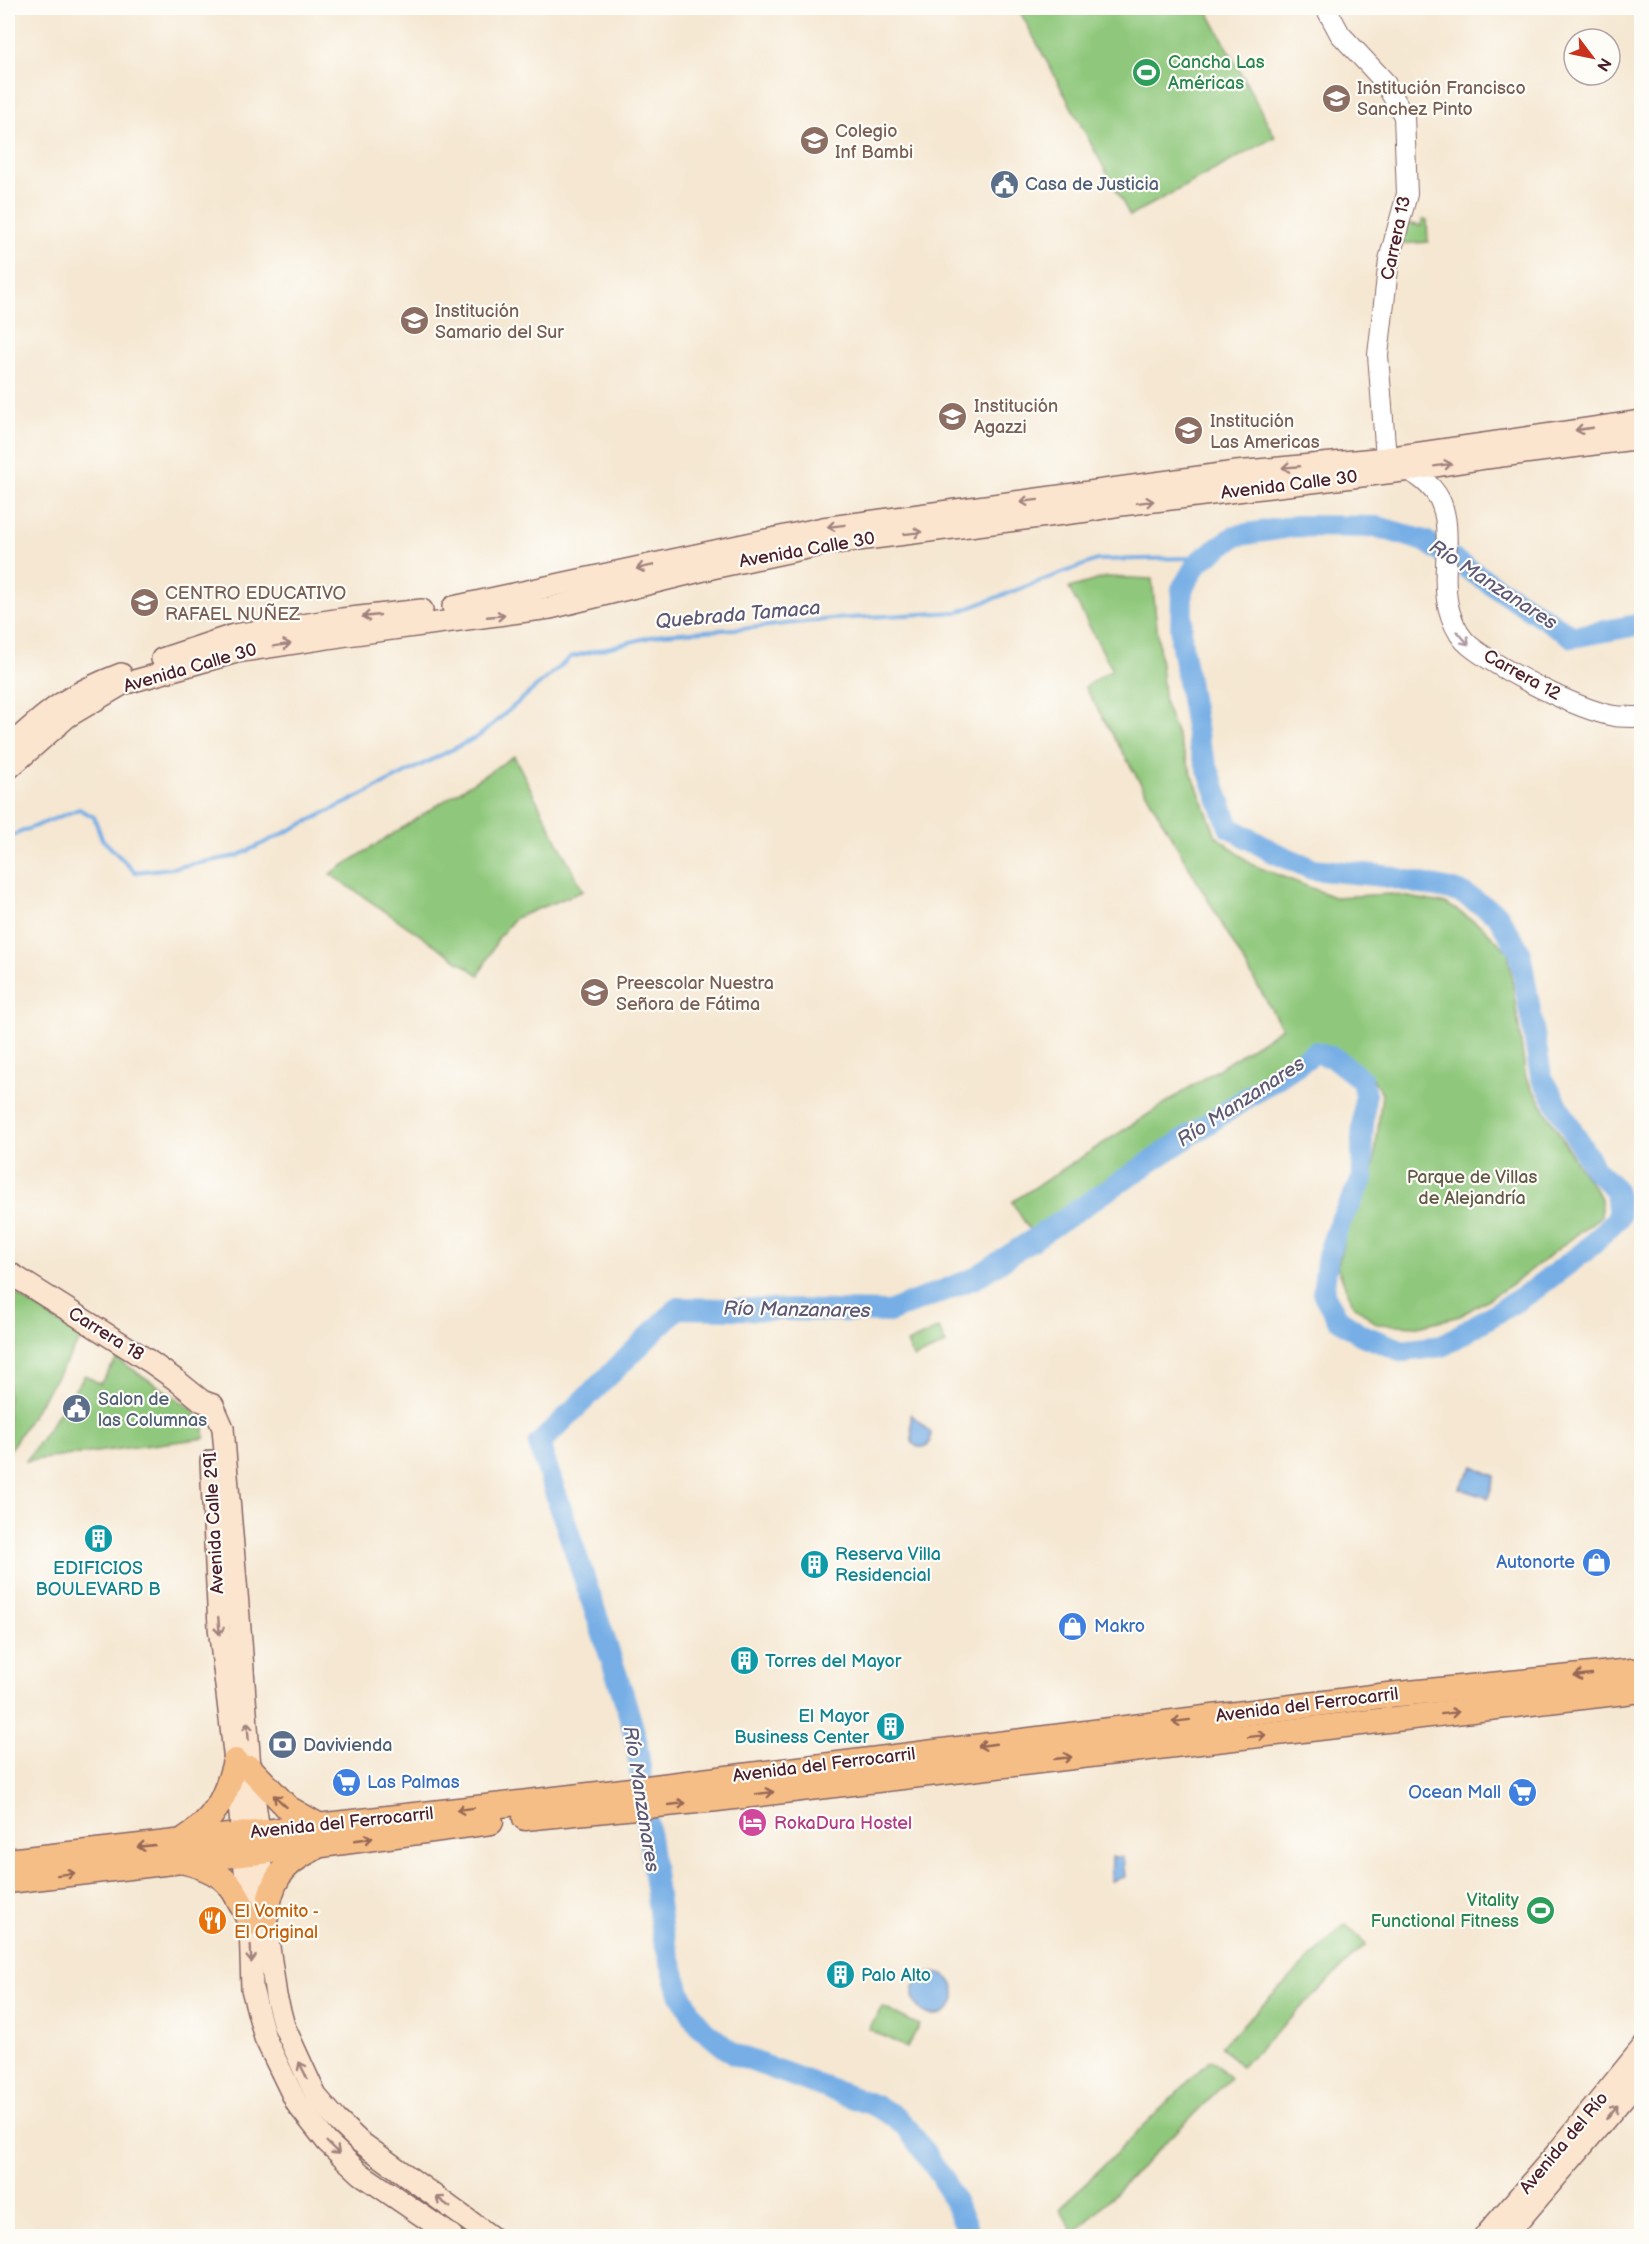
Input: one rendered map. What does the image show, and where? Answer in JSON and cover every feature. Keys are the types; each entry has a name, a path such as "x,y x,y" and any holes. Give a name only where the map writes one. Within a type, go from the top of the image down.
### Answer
{"main road":[{"name":"Avenida Calle 30","path":"8,748 56,705 88,686 234,635 342,619 465,606 823,528 1236,472 1386,458 1641,421"},
{"name":"Avenida Calle 30","path":"8,769 67,717 123,684 237,652 550,608 712,568 826,544 1411,470 1641,438"},
{"name":"Carrera 18","path":"8,1272 158,1367 202,1401"},
{"name":"Avenida Calle 29I","path":"202,1401 213,1406 222,1428 242,1641 242,1764 258,1920"},
{"name":"Avenida del Ferrocarril","path":"706,1790 1388,1695 1641,1670"},
{"name":"Avenida del Ferrocarril","path":"8,1861 180,1851 320,1835 527,1817 606,1802 706,1790 1641,1690"},
{"path":"452,2236 361,2174 327,2142 297,2104 265,2038 252,1989 258,1920 275,1880 287,1865 305,1853 320,1835 242,1764 230,1781 219,1806 180,1851 230,1884 258,1920 284,2026 316,2096 359,2141 490,2236"},
{"name":"Avenida del Ferrocarril","path":"8,1881 180,1851"},
{"name":"Avenida del Río","path":"1485,2236 1559,2150 1641,2048"},
{"name":"Avenida del Río","path":"1506,2236 1641,2076"}],"street":[{"name":"Carrera 13","path":"1326,8 1340,34 1384,81 1404,116 1407,194 1389,260 1378,355 1386,458"},
{"path":"1386,458 1411,470"},
{"name":"Carrera 12","path":"1411,470 1434,488 1444,510 1448,528 1445,585 1449,613 1457,632 1469,645 1509,670 1572,702 1614,716 1641,717"}],"green space":[{"name":"Cancha Las Américas","path":"1018,8 1206,8 1275,137 1130,216"},
{"path":"1422,220 1427,220 1428,242 1402,244 1407,223 1421,226"},
{"name":"Parque de Villas de Alejandría","path":"1107,577 1152,579 1165,704 1216,836 1253,865 1334,897 1391,894 1447,904 1483,927 1508,952 1526,1078 1579,1167 1601,1198 1601,1216 1513,1284 1460,1316 1418,1326 1377,1324 1353,1304 1337,1267 1346,1233 1372,1180 1382,1094 1372,1077 1318,1044 1032,1234 1012,1202 1282,1028 1085,687 1112,669 1069,588"},
{"path":"514,756 583,891 515,918 499,937 479,975 330,874"},
{"path":"8,1289 82,1337 8,1453"},
{"path":"939,1328 946,1344 914,1358 907,1343"},
{"path":"117,1359 191,1408 203,1423 205,1438 26,1461 85,1375 100,1384"},
{"path":"1345,1924 1366,1944 1241,2067 1221,2046"},
{"path":"882,2007 919,2025 907,2048 869,2029"},
{"path":"1211,2059 1230,2078 1074,2234 1060,2209"}],"water":[{"path":"911,1414 931,1433 930,1442 926,1446 919,1447 912,1442"},
{"path":"1473,1466 1495,1476 1488,1498 1459,1488"},
{"path":"1112,1857 1123,1857 1125,1877 1111,1881"},
{"path":"934,1973 949,1979 955,1994 949,2009 934,2015 919,2009 913,1994 919,1979"}],"waterway":[{"name":"Río Manzanares","path":"971,2236 942,2177 908,2129 896,2117 876,2106 733,2054 699,2026 680,1993 662,1933 636,1739 539,1444 678,1308 889,1312 975,1278 1316,1052 1334,1058 1362,1080 1365,1095 1362,1141 1363,1178 1339,1224 1328,1255 1323,1293 1338,1319 1362,1335 1403,1351 1442,1346 1531,1292 1585,1251 1619,1217 1616,1190 1595,1170 1541,1076 1520,952 1497,914 1460,892 1384,876 1312,869 1271,851 1229,827 1199,745 1181,640 1182,589 1198,562 1235,536 1296,526 1378,527 1425,541 1573,637 1642,624"},
{"name":"Quebrada Tamaca","path":"8,837 79,809 94,817 102,839 135,872 237,856 479,736 571,657 662,634 832,619 958,612 1097,560 1188,558 1198,562"}],"place":[{"name":"Cancha Las Américas","path":"1147,72"},
{"name":"Institución Francisco Sanchez Pinto","path":"1336,98"},
{"name":"Colegio Inf Bambi","path":"814,141"},
{"name":"Casa de Justicia","path":"1004,184"},
{"name":"Institución Samario del Sur","path":"414,321"},
{"name":"Institución Agazzi","path":"953,416"},
{"name":"Institución Las Americas","path":"1189,431"},
{"name":"CENTRO EDUCATIVO RAFAEL NUÑEZ","path":"144,603"},
{"name":"Preescolar Nuestra Señora de Fátima","path":"595,993"},
{"name":"Salon de las Columnas","path":"77,1409"},
{"name":"EDIFICIOS BOULEVARD B","path":"98,1539"},
{"name":"Autonorte","path":"1596,1562"},
{"name":"Reserva Villa Residencial","path":"814,1564"},
{"name":"Makro","path":"1073,1626"},
{"name":"Torres del Mayor","path":"744,1661"},
{"name":"El Mayor Business Center","path":"890,1726"},
{"name":"Davivienda","path":"282,1745"},
{"name":"Las Palmas","path":"346,1782"},
{"name":"Ocean Mall","path":"1522,1792"},
{"name":"RokaDura Hostel","path":"753,1823"},
{"name":"Vitality Functional Fitness","path":"1540,1910"},
{"name":"El Vomito - El Original","path":"213,1921"},
{"name":"Palo Alto","path":"840,1975"}]}
